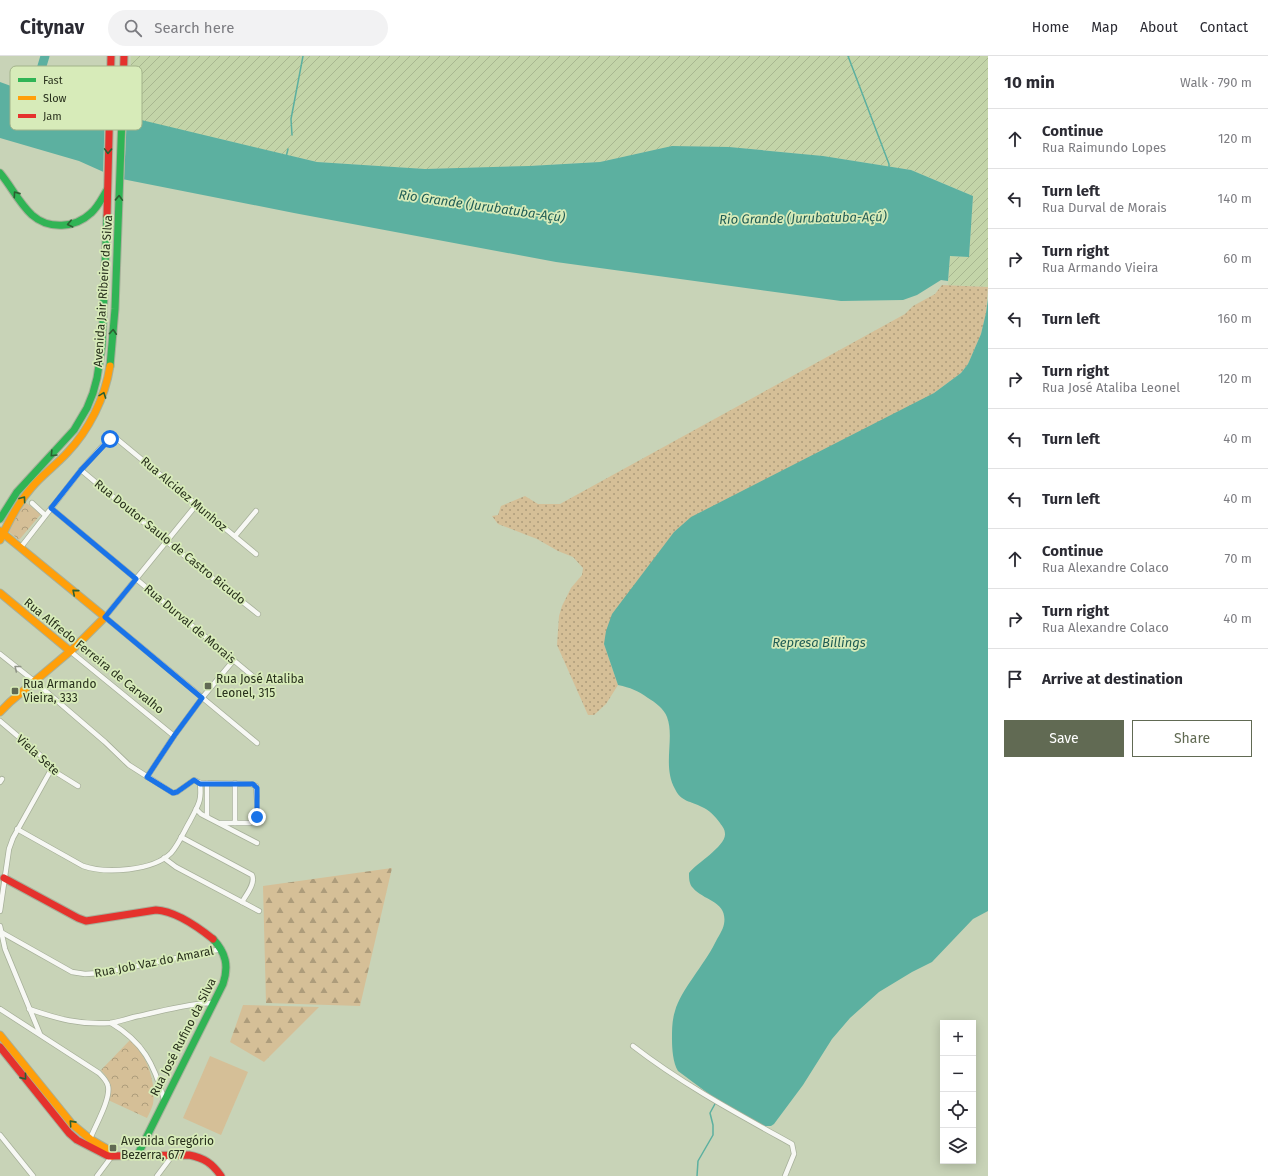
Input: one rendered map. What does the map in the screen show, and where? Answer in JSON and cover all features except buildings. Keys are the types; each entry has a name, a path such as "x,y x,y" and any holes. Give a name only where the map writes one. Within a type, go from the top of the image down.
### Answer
{"street":[{"name":"Avenida Jair Ribeiro da Silva","path":"111,56 111,66"},
{"name":"Avenida Jair Ribeiro da Silva","path":"124,56 124,66"},
{"name":"Avenida Jair Ribeiro da Silva","path":"0,519 19,490 57,450 73,430 88,407 96,384 99,366 106,236 109,130"},
{"name":"Avenida Jair Ribeiro da Silva","path":"0,540 2,532 33,485 72,448 99,405 106,387 110,366 115,309 122,130"},
{"path":"0,173 32,215 47,224 58,226 70,225 80,221 90,214 107,190"},
{"path":"88,407 92,417"},
{"name":"Rua Alcidez Munhoz","path":"81,470 110,439 117,439 256,554"},
{"path":"21,547 81,470"},
{"name":"Rua Doutor Saulo de Castro Bicudo","path":"81,470 167,542 258,614"},
{"path":"32,503 46,515"},
{"path":"0,712 87,636 105,617 197,504"},
{"name":"Rua Durval de Morais","path":"51,508 255,678"},
{"path":"235,536 256,511"},
{"path":"2,532 257,743"},
{"name":"Rua Alfredo Ferreira de Carvalho","path":"0,593 174,736"},
{"path":"0,654 105,742 129,765 173,793 177,792 194,780 200,784 234,783 255,785 257,788 256,820 250,822 220,823"},
{"path":"147,777 174,736 202,698 233,661"},
{"name":"Viela Sete","path":"0,722 40,755 63,778 78,786"},
{"path":"0,911 4,878 11,842 52,768"},
{"path":"206,816 207,783"},
{"path":"234,783 235,823"},
{"path":"17,829 92,870 104,871 136,868 164,858 173,850 201,799 200,784"},
{"path":"196,809 206,816 257,843"},
{"path":"181,837 252,874 254,879 242,902"},
{"path":"164,858 176,868 259,911"},
{"path":"4,878 86,921 156,910 167,911 207,934 222,949"},
{"path":"0,926 5,949 40,1034"},
{"name":"Rua Job Vaz do Amaral","path":"1,932 72,972 85,974 101,973 222,949"},
{"name":"Rua José Rufino da Silva","path":"137,1156 164,1099 222,987 226,974 225,957 222,949"},
{"path":"29,1009 60,1020 111,1023 204,1003 213,1003"},
{"path":"0,1009 99,1073 108,1085 108,1097 90,1139"},
{"path":"111,1023 126,1032 144,1052 154,1070 164,1099"},
{"path":"0,1035 72,1124 90,1139 109,1150 112,1156"},
{"path":"633,1046 665,1070 792,1144 794,1154 785,1175"},
{"path":"0,1047 69,1133 77,1140 104,1155 189,1155 206,1159 211,1162 221,1176"},
{"path":"0,1135 33,1176"},
{"path":"96,1176 112,1156"},
{"path":"157,1176 172,1156"}],"shaded area":[{"path":"131,56 988,56 988,287 948,285 950,256 969,257 973,196 911,170 823,156 729,147 673,146 600,162 529,166 425,169 317,162 142,121 142,66 131,66"}],"green space":[{"path":"942,285 988,287 986,313 981,334 968,364 961,373 604,644 618,685 606,704 594,715 588,715 557,645 559,616 562,606 571,588 582,575 583,568 573,557 558,551 537,539 498,524 492,516 498,515 501,506 525,496 538,504 560,504 905,314 913,306 935,294"},
{"path":"25,502 41,514 19,540 8,531"},
{"path":"392,868 360,1006 266,1003 263,886"},
{"path":"243,1005 319,1007 264,1062 230,1042"},
{"path":"130,1040 141,1052 152,1078 154,1096 153,1104 147,1118 108,1100 111,1088 101,1070"},
{"path":"210,1056 248,1072 221,1135 183,1118"}],"water":[{"name":"Rio Grande (Jurubatuba-Açú)","path":"0,82 10,86 10,130 142,130 142,120 317,162 425,169 529,166 600,162 672,146 729,147 823,156 911,170 973,196 969,257 950,256 948,281 941,280 917,295 903,300 841,301 556,262 294,213 117,178 79,161 0,138"},
{"name":"Represa Billings","path":"988,299 988,911 973,919 932,962 879,992 850,1018 832,1039 803,1085 774,1124 771,1126 765,1126 717,1100 678,1071 675,1064 672,1039 675,1011 687,986 722,931 724,924 722,910 714,902 693,888 690,883 689,873 721,844 724,839 725,832 714,816 702,807 683,799 677,793 669,771 670,734 667,717 659,706 644,695 627,687 618,685 604,644 606,631 612,614 674,532 691,517 934,393 961,373 968,364 981,334"}],"pier":[{"path":"104,130 126,130 124,181 116,180 103,174"}],"waterway":[{"path":"42,66 45,56"},
{"path":"292,135 291,119 303,56"},
{"path":"848,56 889,164 889,168"},
{"path":"286,157 288,149"},
{"path":"697,1176 698,1161 713,1135 713,1125 710,1113 716,1102"}],"traffic: fast":[{"path":"110,366 115,309 121,130"},
{"path":"0,173 32,215 39,220 54,225 70,224 85,218 96,208 107,190"},
{"path":"0,519 17,492 74,430 87,408 93,393 102,346 107,216"},
{"path":"137,1156 223,984 226,971 225,960 221,949 213,939"}],"traffic: slow":[{"path":"0,540 22,499 40,478 67,453 89,424 100,402 108,378 110,366"},
{"path":"0,531 105,617 74,648 0,712"},
{"path":"0,593 70,651"},
{"path":"0,1035 72,1124 90,1139 109,1150 112,1156"}],"traffic: jam":[{"path":"111,56 111,66"},
{"path":"124,56 124,66"},
{"path":"107,216 109,130"},
{"path":"4,878 86,921 156,910 178,916 213,939"},
{"path":"0,1047 69,1133 77,1140 108,1156 194,1156 211,1164 221,1176"}],"place":[{"name":"Rua José Ataliba Leonel, 315","path":"208,686"},
{"name":"Rua Armando Vieira, 333","path":"15,691"},
{"name":"Avenida Gregório Bezerra, 677","path":"113,1148"}],"route":[{"path":"110,439 81,470 51,508 136,579 105,617 202,698 174,736 147,777 173,793 176,793 190,781 194,780 200,784 253,784 257,788 257,817"}]}
